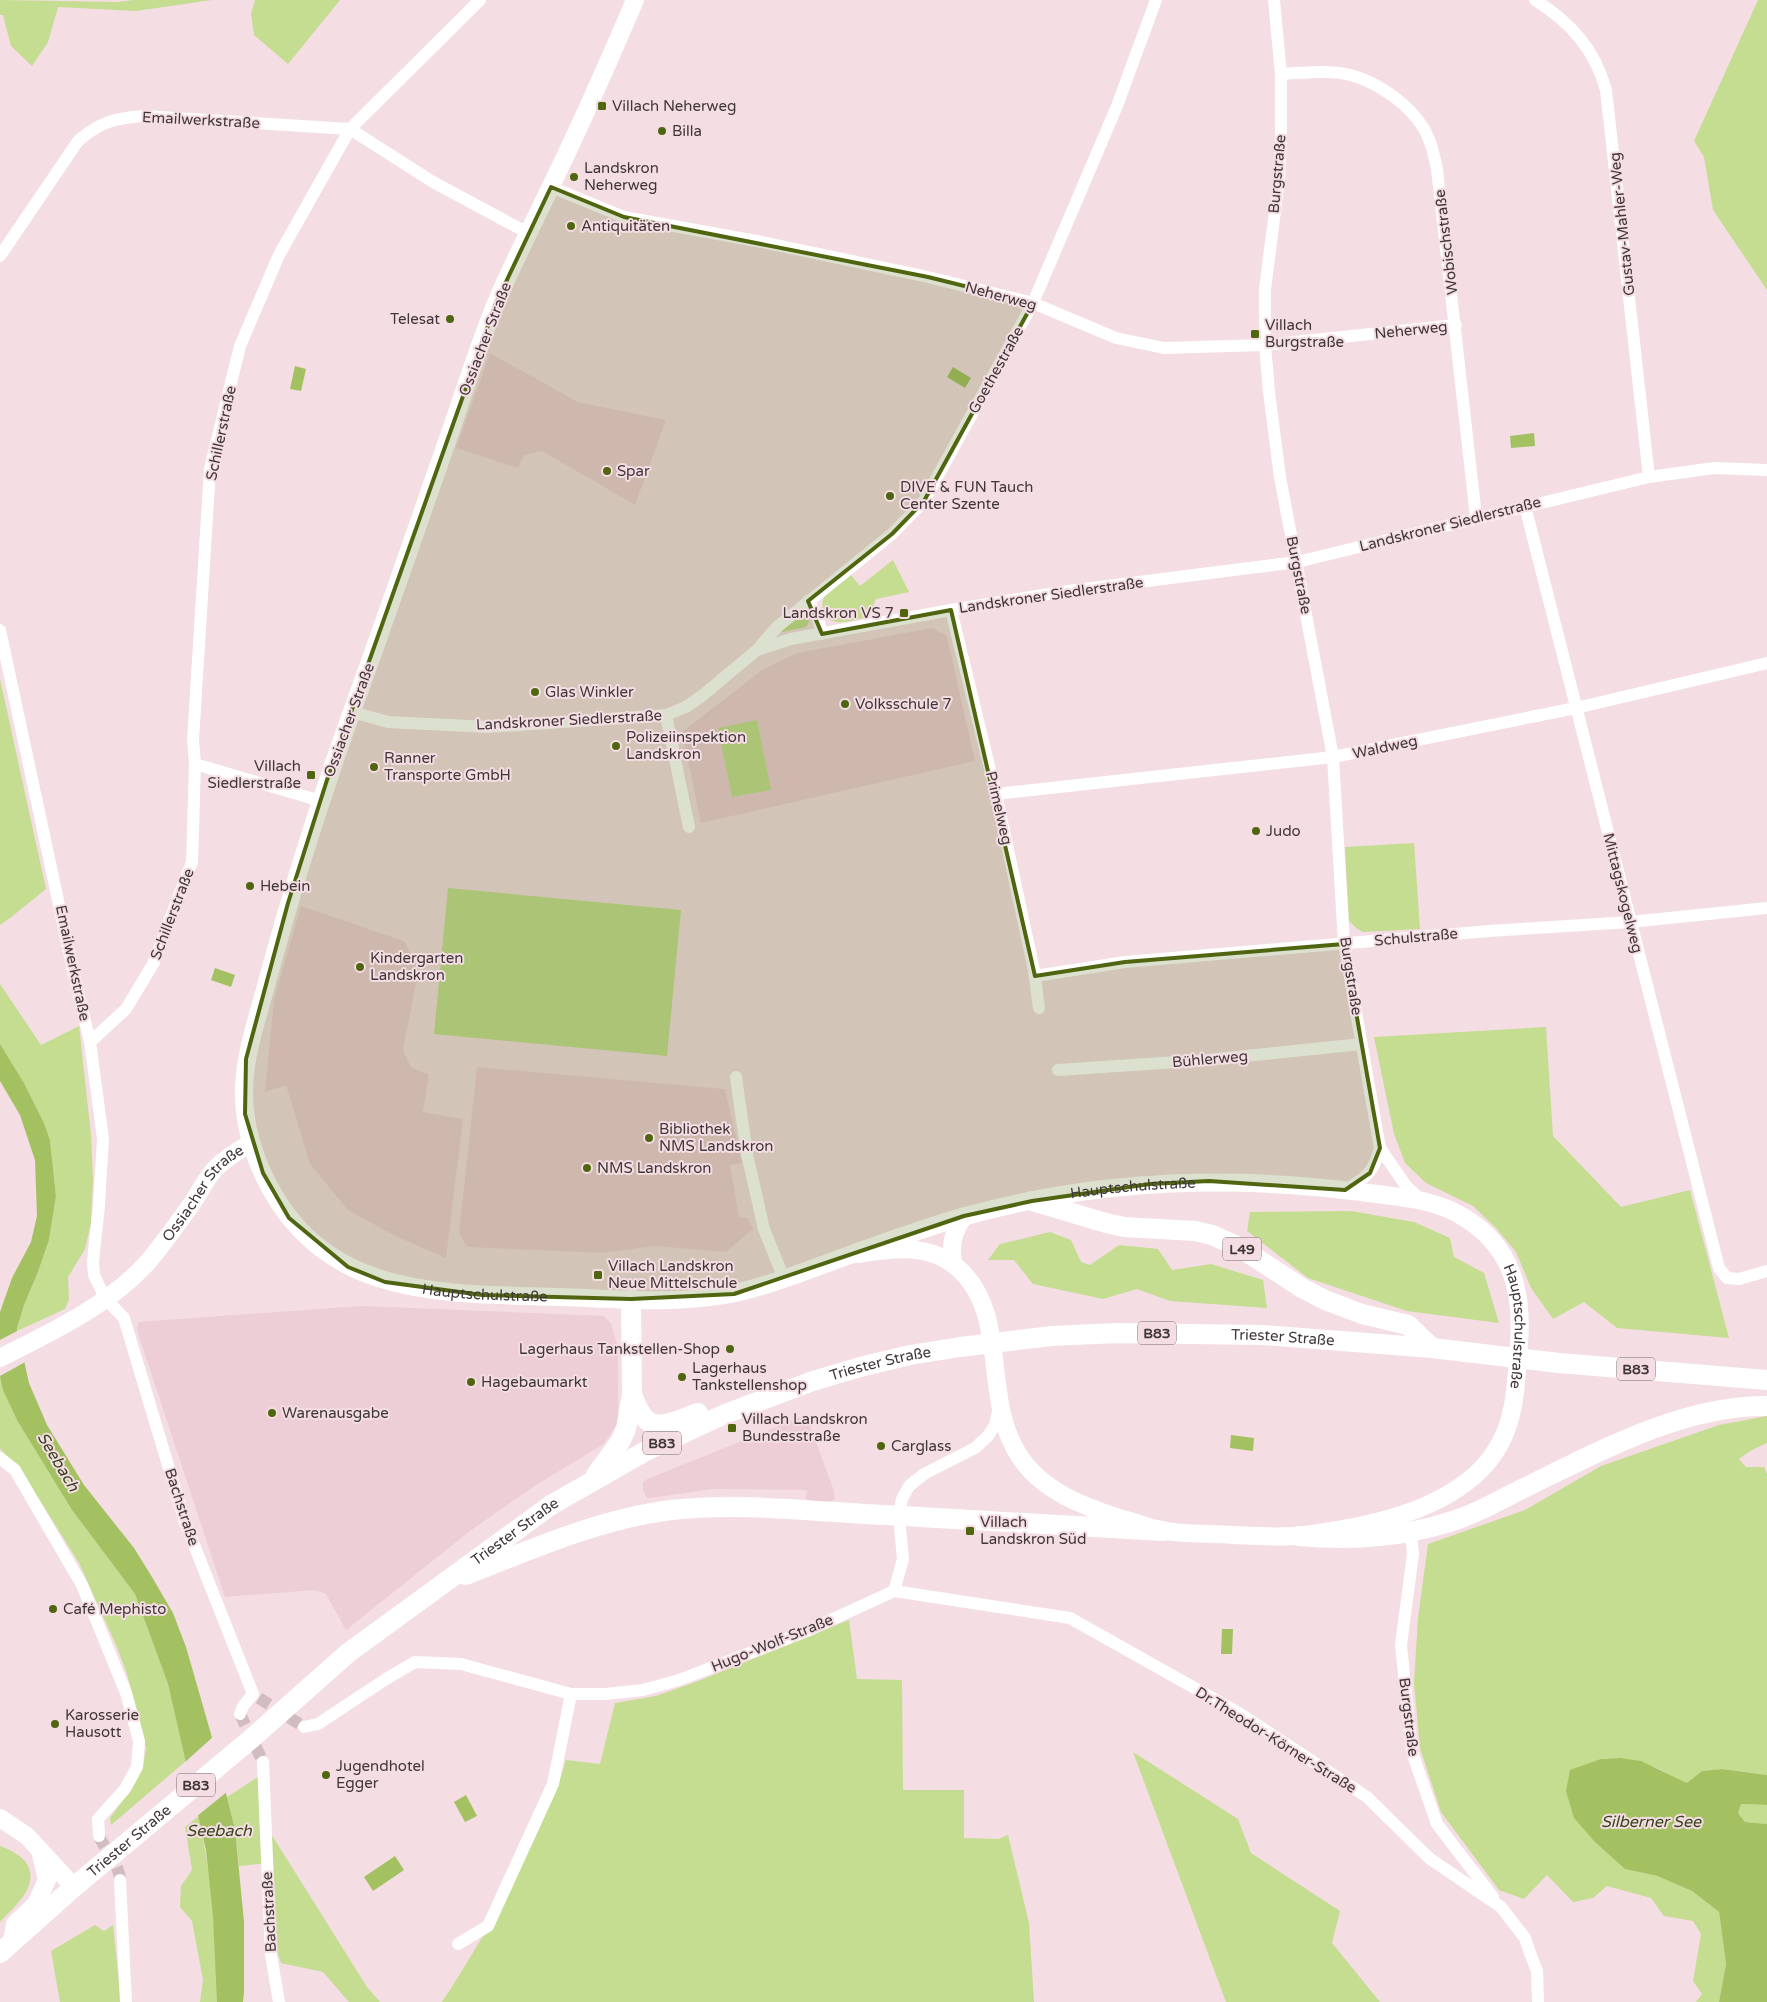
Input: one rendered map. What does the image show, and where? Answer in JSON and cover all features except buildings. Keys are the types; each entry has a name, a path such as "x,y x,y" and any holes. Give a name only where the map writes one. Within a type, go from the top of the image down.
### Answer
{"main road":[{"name":"Ossiacher Straße","path":"0,1358 105,1298 145,1264 168,1238 213,1171 230,1155 251,1143 245,1114 246,1059 288,903 321,801 496,303 636,0"},
{"name":"Hauptschulstraße","path":"251,1143 263,1173 281,1207 293,1222 322,1248 348,1267 385,1282 420,1289 482,1295 631,1299 710,1297 734,1294 858,1254 964,1216 1032,1201 1141,1185 1209,1181 1257,1183 1345,1190 1422,1201 1442,1207 1466,1218 1492,1241 1502,1254 1512,1273 1518,1292 1521,1314 1516,1383 1511,1416 1505,1437 1495,1455 1478,1472 1457,1489 1411,1512 1371,1523 1300,1536 1163,1531 1097,1511 1052,1489 1034,1475 1019,1456 1008,1435 999,1407 988,1319 984,1305 974,1288 953,1263 933,1254 913,1249 890,1249 858,1254"},
{"name":"L49","path":"1032,1201 1124,1227 1195,1231 1212,1235 1240,1247 1302,1288 1325,1300 1362,1314 1408,1325 1432,1348"},
{"path":"953,1263 952,1240 956,1228 964,1216"},
{"path":"593,1479 620,1442 626,1429 632,1394 631,1299"},
{"name":"Triester Straße","path":"6,1948 74,1887 243,1745 348,1653 551,1504 644,1452 734,1411 813,1381 860,1367 960,1347 1018,1339 1119,1332 1263,1335 1432,1348 1559,1363 1767,1380"},
{"path":"632,1394 640,1415 646,1421 655,1425 673,1422 708,1409 734,1411"},
{"path":"1300,1536 1331,1539 1373,1538 1411,1532 1447,1523 1474,1512 1618,1442 1658,1427 1704,1414 1746,1406 1767,1406"},
{"path":"441,1584 587,1529 670,1510 707,1507 758,1508 1163,1531"},
{"path":"0,1818 27,1836 74,1887"},
{"path":"6,1948 15,1924 36,1904 47,1880 40,1850"}],"street":[{"path":"350,129 480,0"},
{"name":"Goethestraße","path":"757,650 777,627 892,534 924,501 1032,303 1117,106 1156,0"},
{"name":"Burgstraße","path":"1274,0 1281,74 1278,180 1265,289 1265,345 1269,392 1290,526 1333,757 1344,944 1380,1148 1406,1186 1422,1201"},
{"name":"Gustav-Mahler-Weg","path":"1535,0 1554,12 1585,43 1601,72 1606,90 1649,476"},
{"name":"Wobischstraße","path":"1281,74 1330,72 1354,76 1376,86 1392,96 1410,112 1423,128 1432,148 1437,169 1456,325 1476,518"},
{"name":"Emailwerkstraße","path":"0,256 78,141 93,128 108,122 124,117 144,116 350,129 433,182 528,233"},
{"name":"Schillerstraße","path":"90,1042 126,1009 153,964 192,862 195,764 193,740 210,469 240,346 279,254 350,129"},
{"name":"Neherweg","path":"551,186 624,217 762,242 928,277 1032,303 1116,338 1164,348 1265,345 1456,325"},
{"name":"Landskroner Siedlerstraße","path":"352,712 388,722 488,727 666,715 686,707 703,695 757,650 791,639 1068,591 1297,562 1649,476 1714,468 1767,470"},
{"name":"Mittagskogelweg","path":"1525,506 1719,1268 1726,1278 1739,1279 1767,1271"},
{"path":"808,601 817,615 822,634"},
{"name":"Primelweg","path":"951,610 996,794 1035,976 1039,1008"},
{"name":"Emailwerkstraße","path":"0,630 90,1042 103,1139 93,1261 94,1274 105,1298"},
{"name":"Waldweg","path":"996,794 1333,757 1576,708 1767,663"},
{"path":"666,715 689,827"},
{"path":"195,764 321,801"},
{"name":"Schulstraße","path":"1035,976 1125,962 1630,922 1767,908"},
{"name":"Bühlerweg","path":"1058,1070 1207,1060 1361,1044"},
{"path":"736,1077 747,1154 764,1229 784,1279"},
{"path":"1345,1190 1360,1182 1370,1173 1380,1148"},
{"name":"Bachstraße","path":"105,1298 124,1318 185,1522 256,1696 243,1706 240,1714"},
{"path":"894,1591 903,1559 899,1516 902,1498 909,1486 924,1474 974,1448 988,1436 995,1425 999,1407"},
{"path":"0,1458 15,1470 82,1585 126,1692 137,1733 139,1741 137,1767 126,1790 98,1819 99,1836"},
{"name":"Burgstraße","path":"1411,1532 1413,1554 1401,1644 1412,1752 1437,1824 1501,1907"},
{"name":"Hugo-Wolf-Straße","path":"304,1727 318,1724 415,1662 461,1664 570,1694 605,1694 643,1690 679,1680 806,1631 894,1591"},
{"name":"Dr.Theodor-Körner-Straße","path":"894,1591 1070,1618 1239,1713 1367,1797 1429,1858 1501,1907 1524,1938 1537,1971 1538,2002"},
{"path":"458,1944 488,1926 553,1784 570,1694"},
{"name":"Bachstraße","path":"263,1762 272,1955 279,2002"},
{"path":"120,1880 126,2002"}],"highlighted area":[{"path":"551,187 624,217 928,277 1033,303 924,501 892,534 808,601 822,634 951,610 1035,976 1125,962 1344,944 1379,1136 1380,1148 1370,1173 1345,1190 1209,1181 1150,1184 1032,1201 964,1216 734,1294 631,1299 482,1295 385,1282 348,1267 289,1218 263,1173 245,1114 246,1059 288,903 327,780 496,303"}],"shaded area":[{"path":"0,0 119,2 133,0 212,0 136,11 58,7 48,42 32,66 11,46 3,15 0,15"},
{"path":"255,0 340,0 288,64 254,35 251,14"},
{"path":"1758,0 1767,0 1767,290 1713,210 1704,157 1694,141"},
{"path":"490,353 578,402 666,420 635,505 542,451 524,455 518,468 456,448"},
{"path":"893,560 909,592 876,599 868,617 836,622 826,616 822,604 826,595 851,575 860,586"},
{"path":"803,613 807,615 809,622 806,627 782,632 782,630"},
{"path":"932,628 947,636 975,761 701,823 682,732 762,670 797,653"},
{"path":"0,679 46,889 0,925"},
{"path":"757,720 771,790 732,797 718,728"},
{"path":"1414,843 1420,929 1363,932 1356,928 1349,921 1345,847"},
{"path":"448,888 681,910 667,1056 434,1034"},
{"path":"301,906 404,941 419,969 403,1050 411,1067 429,1075 423,1112 463,1119 446,1258 395,1236 348,1210 310,1164 286,1085 265,1092 274,1000"},
{"path":"0,984 41,1045 79,1026 91,1135 93,1179 91,1223 85,1249 68,1277 69,1299 65,1309 17,1331 24,1305 49,1240 56,1196 50,1140 44,1123 24,1083 0,1044"},
{"path":"1546,1027 1553,1136 1621,1207 1690,1190 1729,1338 1617,1328 1584,1302 1553,1319 1531,1288 1516,1252 1496,1228 1473,1206 1426,1183 1405,1163 1394,1134 1374,1037"},
{"path":"477,1067 725,1089 742,1163 730,1165 739,1217 748,1218 753,1229 726,1252 655,1246 602,1253 467,1247 459,1234"},
{"path":"1351,1211 1414,1222 1450,1238 1454,1257 1484,1273 1499,1323 1407,1311 1308,1278 1247,1231 1250,1212"},
{"path":"1050,1232 1071,1240 1081,1262 1090,1265 1119,1245 1158,1249 1172,1270 1211,1264 1263,1280 1267,1308 1170,1301 1137,1289 1103,1299 1033,1284 1014,1260 988,1260 1000,1244"},
{"path":"362,1306 604,1316 611,1323 618,1347 618,1422 604,1444 536,1485 470,1531 346,1630 326,1594 315,1590 225,1597 137,1330 138,1322"},
{"path":"0,1376 18,1422 72,1510 135,1594 168,1684 186,1761 111,1825 110,1818 129,1792 143,1766 146,1749 143,1733 127,1674 79,1563 39,1499 0,1448"},
{"path":"806,1415 833,1488 835,1498 831,1502 811,1502 806,1499 807,1490 712,1489 651,1498 647,1498 643,1491 645,1480"},
{"path":"1767,1416 1767,1443 1739,1459 1746,1467 1764,1467 1767,1474 1767,1775 1722,1769 1702,1771 1687,1784 1666,1772 1636,1761 1601,1759 1574,1818 1625,1869 1657,1876 1692,1891 1719,1912 1726,1964 1719,2002 1696,2002 1702,1994 1693,1981 1701,1934 1693,1921 1664,1916 1651,1898 1607,1886 1593,1898 1573,1902 1547,1875 1524,1899 1499,1890 1441,1812 1420,1748 1414,1683 1418,1618 1428,1544 1525,1510 1601,1466 1719,1425"},
{"path":"849,1620 857,1679 902,1680 903,1790 964,1790 964,1838 998,1839 1008,1835 1029,1923 1034,2002 442,2002 477,1946 509,1888 550,1805 566,1760 600,1764 615,1703 656,1696 701,1680"},
{"path":"1133,1752 1238,1819 1251,1853 1340,1911 1332,1943 1380,2002 1226,2002"},
{"path":"264,1773 268,1829 367,1987 380,2002 349,2002 323,1972 281,1963 274,1942 270,1863 239,1866 235,1829 227,1797"},
{"path":"1741,1804 1767,1805 1767,1824 1745,1822 1738,1813"},
{"path":"199,1816 213,1908 217,2002 200,2002 203,1980 192,1921 180,1907 181,1886 192,1870 185,1827"},
{"path":"0,1846 24,1860 31,1877 29,1885 20,1901 0,1922"},
{"path":"95,1925 104,1931 113,1925 121,2002 60,2002 51,1951"}],"water":[{"path":"295,366 306,369 301,391 290,389"},
{"path":"953,367 971,378 965,388 947,377"},
{"path":"1534,433 1535,446 1511,448 1510,436"},
{"path":"215,968 235,975 231,987 211,980"},
{"name":"Seebach","path":"0,1044 24,1083 44,1123 50,1140 56,1196 49,1240 24,1305 17,1329 29,1383 47,1425 84,1485 134,1548 152,1577 173,1613 186,1647 211,1734 235,1829 244,1922 243,2002 217,2002 213,1916 206,1850 168,1684 135,1594 72,1510 18,1422 3,1390 0,1376 0,1312 12,1278 31,1242 37,1216 35,1160 20,1115 0,1081"},
{"path":"1231,1435 1254,1438 1253,1451 1230,1448"},
{"path":"1222,1629 1233,1629 1232,1654 1221,1654"},
{"name":"Silberner See","path":"1620,1758 1641,1761 1687,1783 1702,1771 1722,1769 1767,1775 1767,1805 1741,1804 1738,1813 1745,1822 1767,1824 1767,2002 1719,2002 1726,1964 1719,1912 1692,1891 1657,1876 1625,1869 1595,1842 1574,1818 1566,1791 1570,1770 1601,1759"},
{"path":"466,1795 477,1816 465,1822 454,1802"},
{"path":"395,1856 404,1870 373,1891 364,1877"}],"pier":[{"path":"19,1330 27,1361 0,1376 0,1340"},
{"path":"214,1736 228,1791 196,1817 184,1763"}],"tunnel":[{"path":"259,1698 304,1727"},
{"path":"240,1714 263,1762"},
{"path":"99,1836 118,1869 120,1880"}],"place":[{"name":"Villach Neherweg","path":"602,106"},
{"name":"Billa","path":"662,131"},
{"name":"Landskron Neherweg","path":"574,177"},
{"name":"Antiquitäten","path":"571,226"},
{"name":"Telesat","path":"450,319"},
{"name":"Villach Burgstraße","path":"1255,334"},
{"name":"Spar","path":"607,471"},
{"name":"DIVE & FUN Tauch Center Szente","path":"890,496"},
{"name":"Landskron VS 7","path":"904,613"},
{"name":"Glas Winkler","path":"535,692"},
{"name":"Volksschule 7","path":"845,704"},
{"name":"Polizeiinspektion Landskron","path":"616,746"},
{"name":"Ranner Transporte GmbH","path":"374,767"},
{"name":"Villach Siedlerstraße","path":"311,775"},
{"name":"Judo","path":"1256,831"},
{"name":"Hebein","path":"250,886"},
{"name":"Kindergarten Landskron","path":"360,967"},
{"name":"Bibliothek NMS Landskron","path":"649,1138"},
{"name":"NMS Landskron","path":"587,1168"},
{"name":"Villach Landskron Neue Mittelschule","path":"598,1275"},
{"name":"Lagerhaus Tankstellen-Shop","path":"730,1349"},
{"name":"Lagerhaus Tankstellenshop","path":"682,1377"},
{"name":"Hagebaumarkt","path":"471,1382"},
{"name":"Warenausgabe","path":"272,1413"},
{"name":"Villach Landskron Bundesstraße","path":"732,1428"},
{"name":"Carglass","path":"881,1446"},
{"name":"Villach Landskron Süd","path":"970,1531"},
{"name":"Café Mephisto","path":"53,1609"},
{"name":"Karosserie Hausott","path":"55,1724"},
{"name":"Jugendhotel Egger","path":"326,1775"}]}
